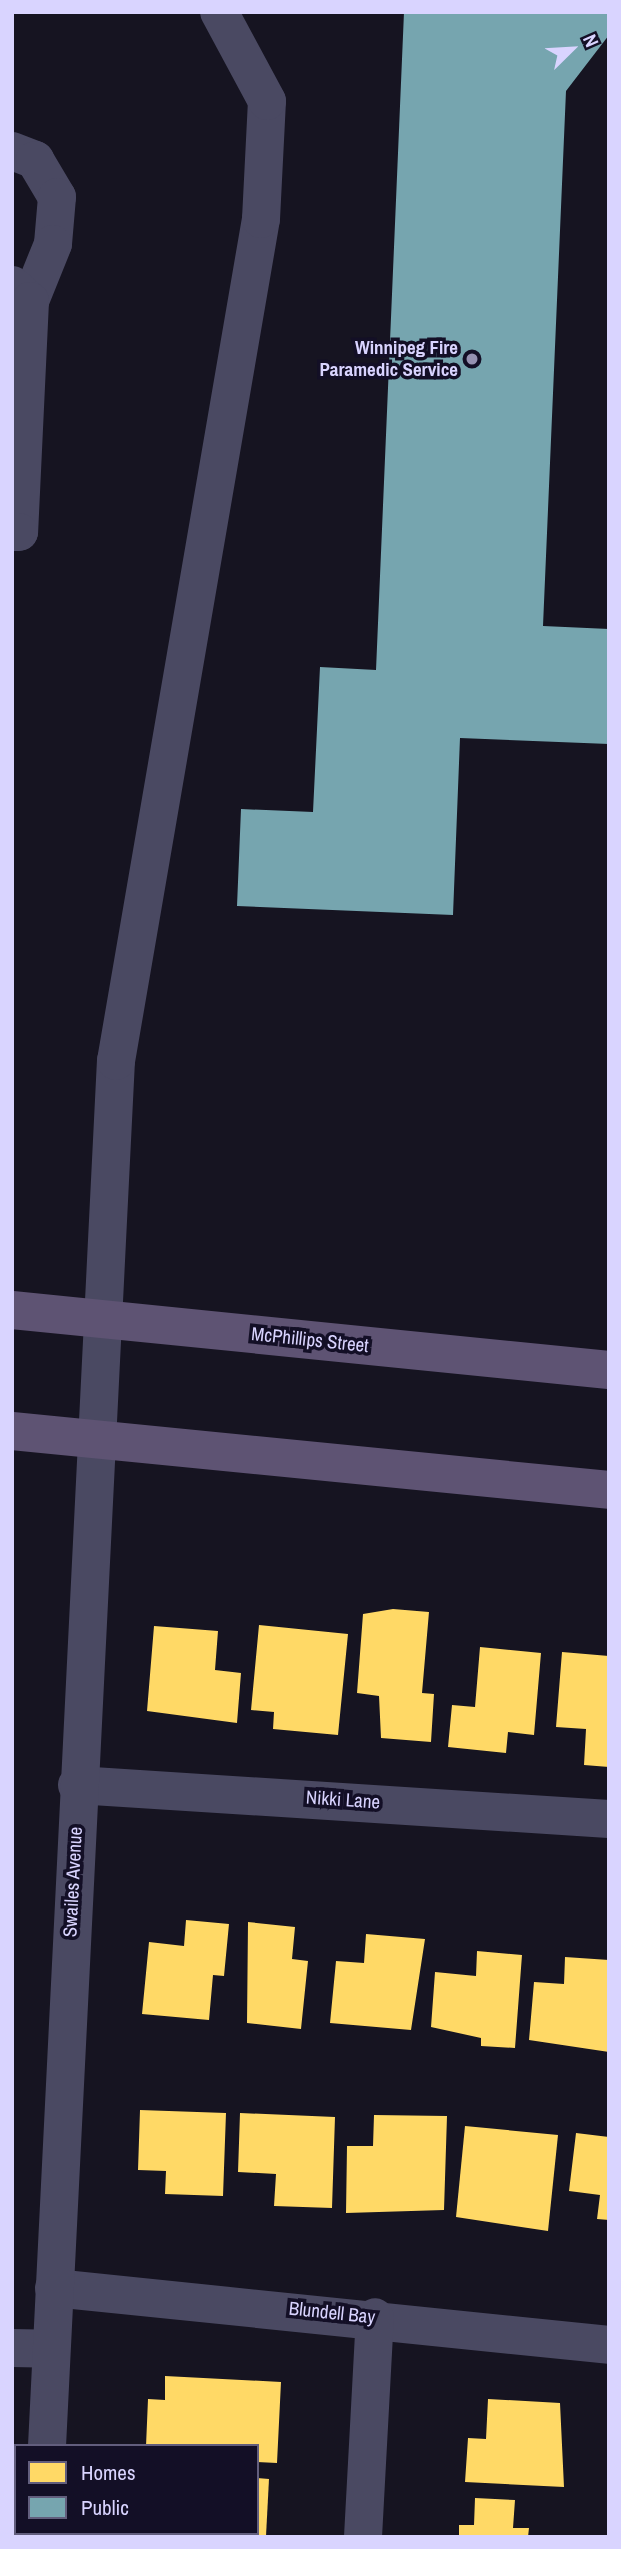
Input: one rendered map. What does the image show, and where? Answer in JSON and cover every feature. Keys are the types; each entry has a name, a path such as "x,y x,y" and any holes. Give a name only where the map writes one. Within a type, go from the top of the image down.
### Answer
{"main road":[{"name":"McPhillips Street","path":"12,1310 609,1370"},
{"path":"12,1431 609,1490"}],"street":[{"name":"Swailes Avenue","path":"47,2444 98,1319 116,1060 261,219 267,101 219,12"},
{"path":"12,151 35,160 57,197 53,244 21,293 19,532 12,532"},
{"name":"Nikki Lane","path":"77,1785 609,1819"},
{"name":"Blundell Bay","path":"54,2288 374,2318 609,2345"},
{"path":"363,2537 374,2318"},
{"path":"12,2348 51,2349"}],"building: Homes":[{"path":"393,1609 429,1612 422,1693 434,1694 431,1742 381,1738 379,1696 357,1693 363,1614"},
{"path":"259,1625 348,1634 338,1735 273,1729 274,1712 251,1710"},
{"path":"154,1626 218,1631 215,1670 241,1673 237,1723 147,1711"},
{"path":"480,1647 541,1653 534,1735 508,1732 506,1753 448,1747 452,1705 475,1707"},
{"path":"562,1652 609,1656 609,1767 584,1765 586,1729 556,1727"},
{"path":"186,1920 229,1924 224,1976 213,1975 209,2020 142,2014 149,1942 184,1946"},
{"path":"248,1922 295,1927 292,1959 308,1961 301,2029 247,2023"},
{"path":"366,1934 425,1939 411,2030 330,2023 336,1961 364,1963"},
{"path":"477,1951 522,1955 515,2048 481,2046 481,2038 431,2027 435,1972 476,1976"},
{"path":"565,1957 609,1960 609,2052 529,2040 534,1982 564,1984"},
{"path":"140,2110 226,2113 223,2196 165,2194 166,2171 138,2170"},
{"path":"240,2113 335,2117 332,2208 274,2206 276,2174 238,2172"},
{"path":"374,2115 447,2116 444,2210 346,2213 347,2146 373,2146"},
{"path":"465,2126 558,2135 548,2231 456,2217"},
{"path":"576,2133 609,2137 609,2220 597,2219 600,2195 569,2191"},
{"path":"165,2376 281,2382 277,2463 259,2462 259,2444 146,2444 148,2399 165,2400"},
{"path":"488,2399 560,2403 564,2487 465,2482 468,2438 486,2439"},
{"path":"259,2478 269,2479 266,2536 257,2535"},
{"path":"475,2498 515,2500 513,2528 529,2528 528,2537 459,2537 459,2525 474,2525"},
{"path":"146,2535 193,2535 146,2537"}],"building: Public":[{"name":"Winnipeg Fire Paramedic Service","path":"404,12 609,12 609,35 566,91 543,626 609,629 609,744 460,738 453,915 237,906 241,809 313,812 320,667 376,670"}],"place":[{"name":"Winnipeg Fire Paramedic Service","path":"472,359"}]}
